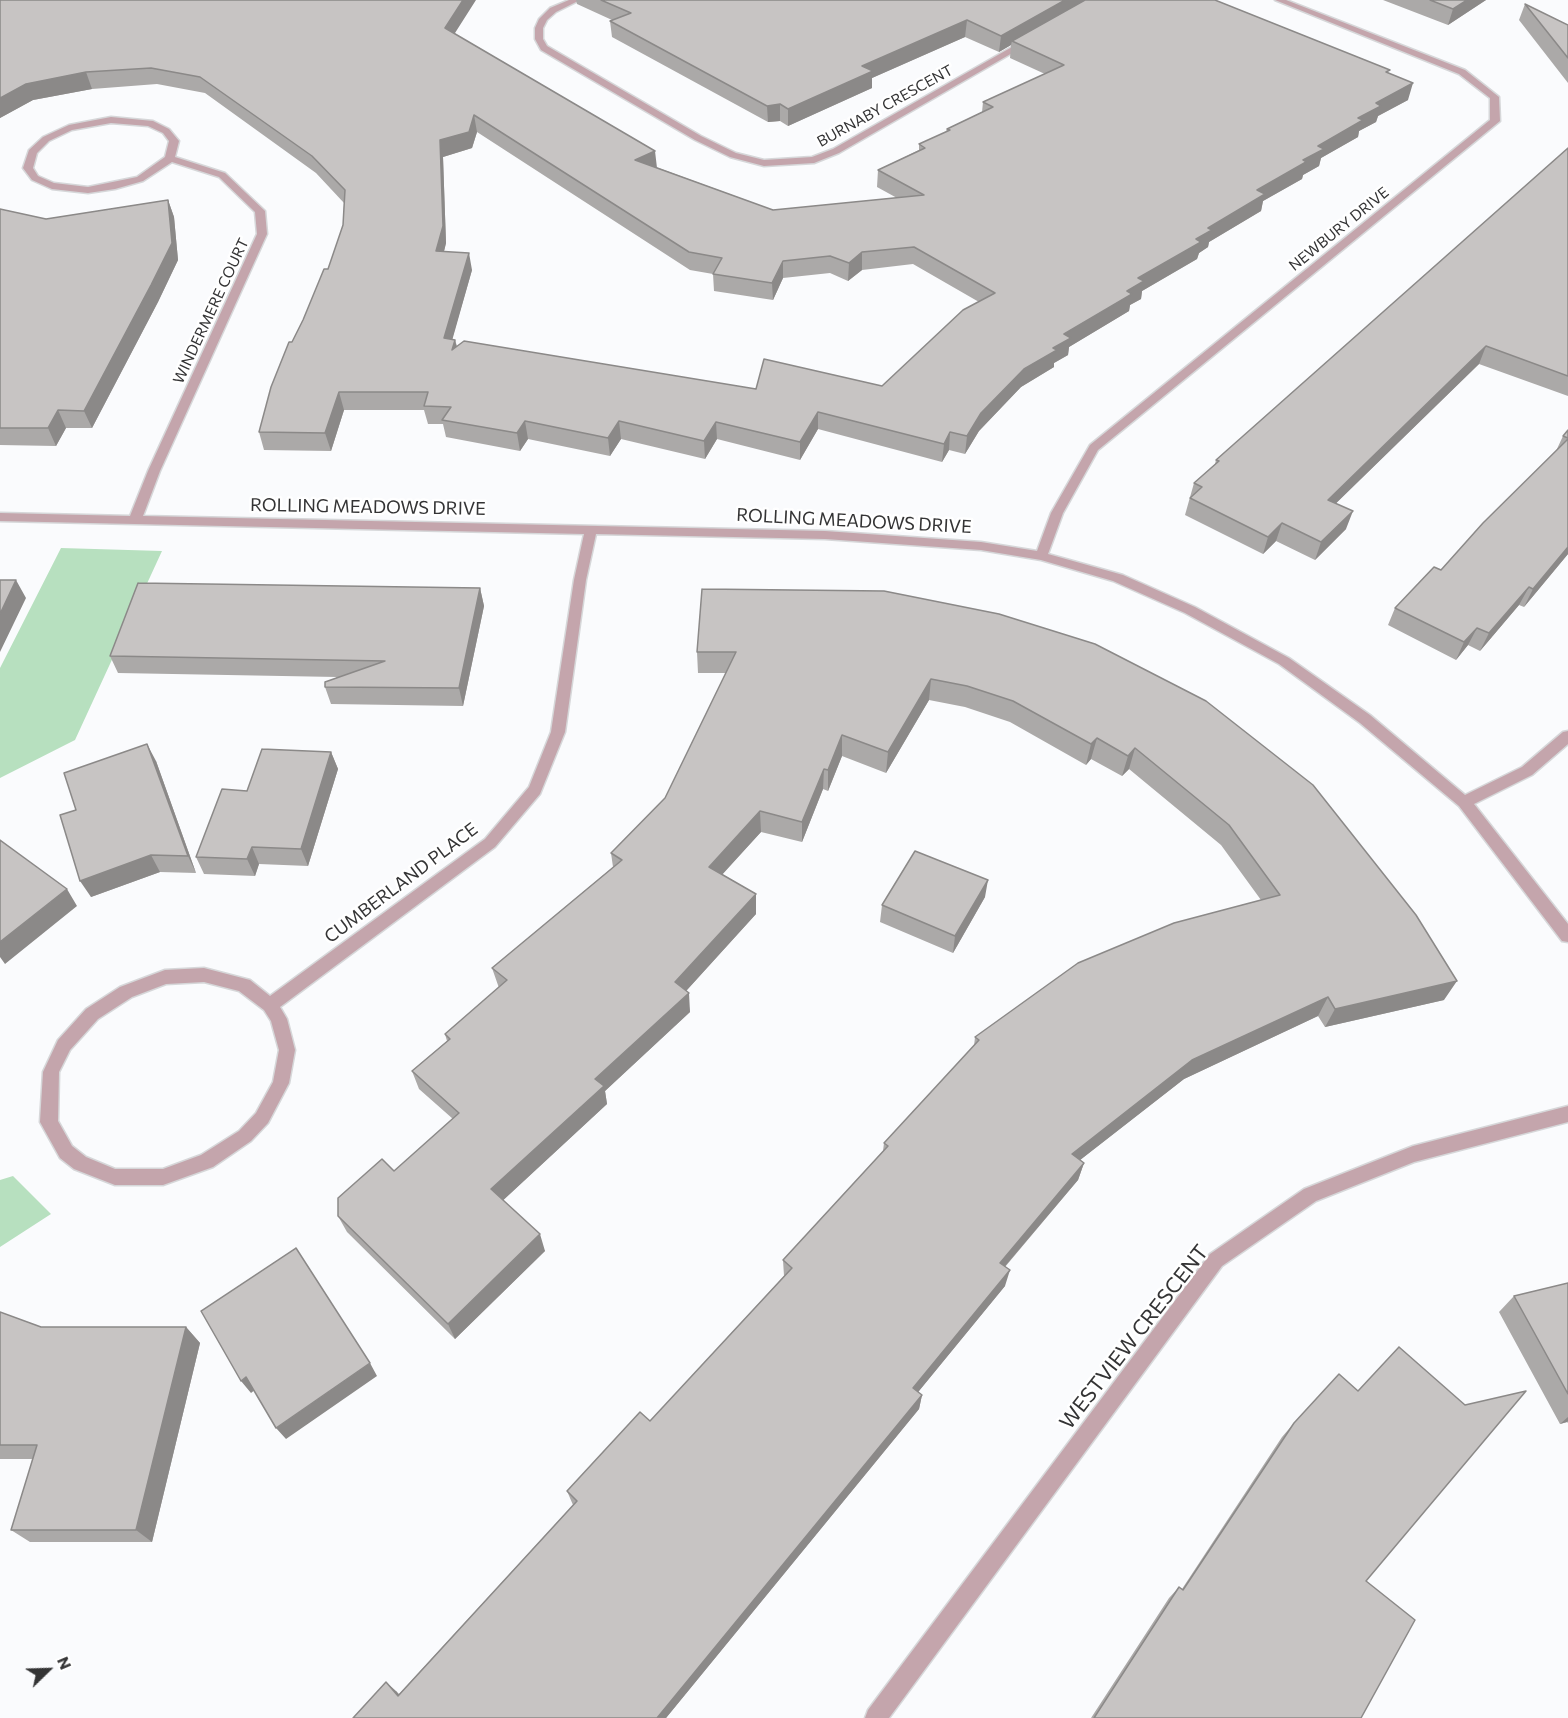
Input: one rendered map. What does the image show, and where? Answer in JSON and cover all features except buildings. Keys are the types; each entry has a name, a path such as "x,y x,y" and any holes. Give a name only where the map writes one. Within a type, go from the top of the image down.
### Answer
{"street":[{"name":"BURNABY CRESCENT","path":"576,0 553,10 543,19 539,28 539,39 544,48 698,138 733,155 764,163 789,164 814,160 836,151 1040,35"},
{"name":"NEWBURY DRIVE","path":"1041,556 1057,513 1094,448 1495,121 1494,97 1462,72 1279,0"},
{"path":"111,120 150,123 166,131 174,141 170,158 159,168 140,179 88,190 51,186 35,178 28,168 32,152 46,139 69,128 111,120"},
{"name":"WINDERMERE COURT","path":"135,520 154,471 262,234 260,212 222,175 170,158"},
{"name":"ROLLING MEADOWS DRIVE","path":"0,517 909,539 981,546 1041,556 1118,578 1190,610 1284,661 1365,719 1464,802 1568,936"},
{"name":"CUMBERLAND PLACE","path":"270,1005 490,843 535,790 558,732 580,580 591,530"},
{"path":"1464,802 1527,771 1568,736"},
{"path":"204,975 244,985 270,1005 279,1019 287,1050 281,1083 262,1118 244,1136 207,1161 163,1177 115,1177 80,1164 66,1152 49,1122 51,1072 64,1045 92,1014 126,992 165,977 204,975"},
{"name":"WESTVIEW CRESCENT","path":"876,1718 1216,1260 1310,1195 1413,1154 1568,1114"}],"green space":[{"path":"61,548 162,551 75,740 0,778 0,668"},
{"path":"13,1176 51,1214 0,1247 0,1180"}]}
